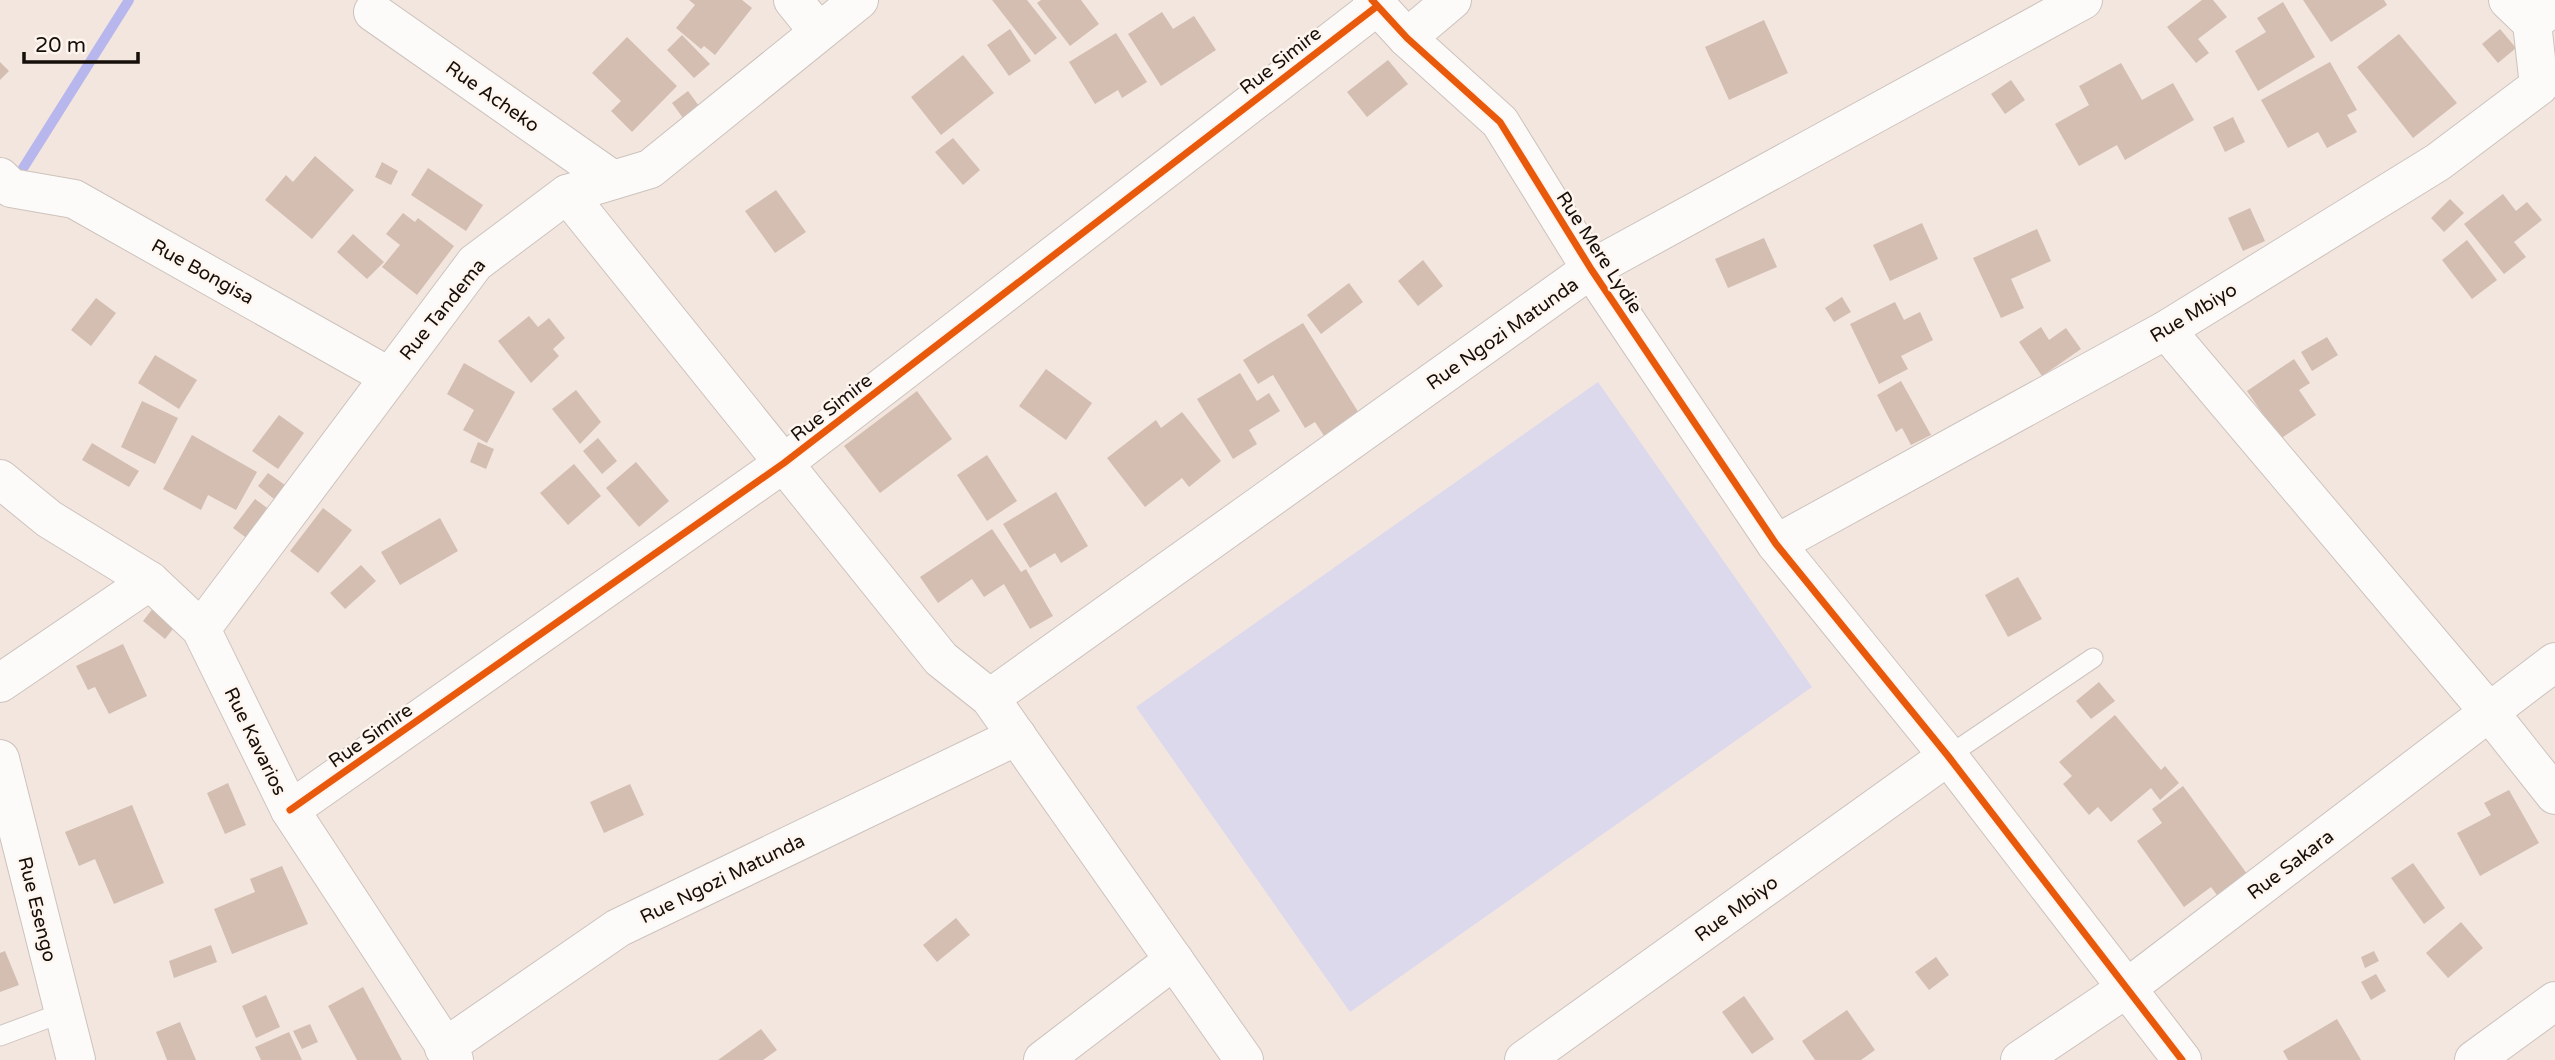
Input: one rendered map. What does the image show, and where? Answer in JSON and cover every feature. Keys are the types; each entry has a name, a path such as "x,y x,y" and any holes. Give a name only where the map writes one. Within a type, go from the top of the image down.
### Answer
{"street":[{"path":"793,0 818,31"},
{"name":"Rue Tandema","path":"201,629 475,263 567,194 650,169 859,0"},
{"path":"1407,37 1452,0"},
{"name":"Rue Ngozi Matunda","path":"990,698 1591,270 2083,0"},
{"name":"Rue Mere Lydie","path":"1374,3 1500,122 1591,270 1776,544 1948,756 2182,1060"},
{"name":"Rue Simire","path":"290,810 784,463 1374,3"},
{"name":"Rue Mbiyo","path":"1776,544 2166,330 2550,93 2532,9"},
{"name":"Rue Acheko","path":"373,12 613,180"},
{"name":"Rue Bongisa","path":"5,182 75,199 388,376"},
{"path":"567,194 941,659 990,698 1244,1060"},
{"path":"2166,330 2490,713 2555,795"},
{"name":"Rue Kavarios","path":"0,479 50,519 150,581 201,629 290,810 449,1054"},
{"path":"0,683 150,581"},
{"name":"Rue Sakara","path":"2020,1060 2127,988 2555,662"},
{"name":"Rue Ngozi Matunda","path":"449,1054 618,928 1017,736"},
{"name":"Rue Mbiyo","path":"1524,1060 1948,756"},
{"name":"Rue Esengo","path":"0,759 76,1060"},
{"path":"1043,1060 1174,960"},
{"path":"2474,1060 2555,1001"}],"lane":[{"path":"1948,756 2094,658"},
{"path":"0,1037 64,1012"}],"shaded area":[{"path":"1598,382 1812,687 1350,1012 1136,707"}],"building":[{"path":"689,0 742,0 752,8 715,55 704,46 701,49 676,28 695,5"},
{"path":"992,0 1027,0 1057,38 1035,55"},
{"path":"1041,0 1081,0 1099,24 1070,46 1037,3"},
{"path":"2202,0 2213,0 2227,17 2198,39 2209,53 2196,63 2167,27"},
{"path":"2303,0 2384,0 2387,5 2331,42"},
{"path":"2283,2 2315,57 2258,91 2235,51 2266,32 2257,18"},
{"path":"1162,12 1173,29 1194,16 1216,50 1161,86 1128,34"},
{"path":"1764,20 1788,73 1729,100 1705,47"},
{"path":"1010,29 1031,61 1009,76 987,45"},
{"path":"2500,29 2516,48 2498,63 2482,44"},
{"path":"1116,33 1147,82 1122,98 1118,90 1095,104 1069,62"},
{"path":"2399,34 2457,103 2413,138 2357,67"},
{"path":"682,35 710,64 694,78 667,50"},
{"path":"627,37 677,86 632,132 611,111 621,101 592,73"},
{"path":"963,55 994,93 941,135 911,97"},
{"path":"1388,60 1408,84 1367,117 1347,92"},
{"path":"0,62 9,71 0,80"},
{"path":"2330,62 2357,110 2347,115 2357,132 2327,148 2318,132 2288,148 2261,100"},
{"path":"2121,63 2142,100 2173,83 2194,120 2125,160 2117,145 2079,166 2055,124 2089,105 2079,86"},
{"path":"2011,80 2025,100 2005,114 1991,94"},
{"path":"688,91 699,106 683,118 672,103"},
{"path":"2233,117 2245,142 2225,152 2213,127"},
{"path":"953,138 980,170 963,185 935,152"},
{"path":"315,156 354,190 312,239 265,200 286,175 293,182"},
{"path":"382,162 398,171 391,185 375,177"},
{"path":"428,168 483,205 466,231 411,195"},
{"path":"776,190 806,232 775,253 745,211"},
{"path":"2503,194 2516,211 2527,202 2542,220 2514,242 2526,257 2504,274 2464,224"},
{"path":"2450,199 2464,213 2444,232 2431,218"},
{"path":"2250,208 2265,241 2243,251 2228,218"},
{"path":"403,213 415,222 418,218 454,246 417,295 382,267 400,245 386,234"},
{"path":"1922,223 1938,259 1890,281 1873,245"},
{"path":"2037,229 2051,261 2011,279 2024,308 2001,318 1973,258"},
{"path":"353,234 384,262 367,279 337,252"},
{"path":"1764,238 1777,267 1728,288 1715,259"},
{"path":"2467,240 2497,280 2472,299 2442,260"},
{"path":"1423,260 1443,286 1418,306 1398,281"},
{"path":"1349,283 1363,302 1321,334 1307,315"},
{"path":"1842,297 1851,312 1834,322 1825,308"},
{"path":"96,298 116,313 91,346 71,330"},
{"path":"1895,302 1904,320 1920,312 1933,340 1901,356 1908,369 1879,384 1850,324"},
{"path":"529,316 538,327 549,318 565,338 553,349 559,356 531,383 498,341"},
{"path":"1303,323 1365,423 1330,445 1315,422 1305,428 1273,375 1258,384 1243,360"},
{"path":"2041,327 2049,340 2066,328 2081,349 2042,376 2019,342"},
{"path":"2327,337 2338,355 2312,371 2301,352"},
{"path":"155,355 197,380 179,409 138,383"},
{"path":"2294,359 2310,383 2299,390 2316,415 2280,439 2247,391"},
{"path":"464,363 515,392 487,443 463,430 474,410 447,394"},
{"path":"1046,369 1092,403 1066,440 1019,406"},
{"path":"1240,373 1257,401 1269,393 1280,411 1249,430 1257,444 1233,459 1197,399"},
{"path":"1901,381 1931,435 1911,445 1902,428 1896,432 1877,395"},
{"path":"576,390 601,422 580,444 552,409"},
{"path":"917,391 952,439 880,493 844,446"},
{"path":"142,401 178,418 155,464 121,447"},
{"path":"1182,412 1221,461 1189,487 1182,478 1145,507 1107,458 1156,420 1161,428"},
{"path":"279,415 304,433 278,469 252,451"},
{"path":"192,435 257,472 236,510 208,495 201,510 163,489"},
{"path":"598,438 617,461 602,474 583,451"},
{"path":"478,442 494,449 486,469 470,462"},
{"path":"92,443 139,471 129,487 82,460"},
{"path":"987,455 1017,501 987,521 957,475"},
{"path":"636,462 669,501 639,527 606,488"},
{"path":"574,464 601,496 568,525 540,493"},
{"path":"268,473 285,485 274,499 258,486"},
{"path":"1056,492 1088,546 1061,563 1055,553 1030,568 1003,524"},
{"path":"255,499 274,513 252,542 233,528"},
{"path":"323,508 352,530 318,573 290,551"},
{"path":"440,518 458,551 400,585 381,552"},
{"path":"992,529 1021,572 1026,569 1053,616 1030,629 1004,584 984,597 972,579 938,603 920,577"},
{"path":"361,565 376,581 345,609 330,593"},
{"path":"2018,577 2042,619 2008,637 1985,595"},
{"path":"158,602 180,620 165,639 143,621"},
{"path":"123,644 147,696 109,714 95,687 88,690 76,666"},
{"path":"2099,682 2115,701 2091,719 2076,701"},
{"path":"2115,715 2161,770 2165,766 2179,783 2160,800 2151,788 2111,822 2098,807 2089,815 2063,784 2072,776 2059,762"},
{"path":"228,783 246,825 225,834 207,793"},
{"path":"630,784 644,815 604,833 590,802"},
{"path":"2183,786 2253,882 2223,903 2211,887 2184,907 2137,841 2162,823 2152,809"},
{"path":"2509,790 2539,843 2480,876 2457,833 2491,815 2484,803"},
{"path":"132,805 164,883 114,904 95,859 79,866 65,832"},
{"path":"2413,863 2445,908 2424,924 2391,878"},
{"path":"282,866 308,924 232,954 214,909 255,892 250,879"},
{"path":"956,918 970,935 937,962 923,945"},
{"path":"2461,922 2483,948 2448,978 2426,953"},
{"path":"211,945 217,962 174,978 169,961"},
{"path":"5,951 19,985 0,992 0,953"},
{"path":"2374,951 2379,961 2365,968 2361,957"},
{"path":"1936,957 1949,975 1929,990 1915,972"},
{"path":"2376,974 2386,991 2371,1000 2361,982"},
{"path":"363,987 402,1060 357,1060 328,1006"},
{"path":"266,995 280,1027 256,1038 242,1006"},
{"path":"1744,996 1774,1039 1752,1054 1722,1012"},
{"path":"1847,1010 1875,1050 1861,1060 1815,1060 1802,1041"},
{"path":"2337,1019 2361,1060 2288,1060 2283,1051"},
{"path":"180,1022 196,1060 167,1060 156,1032"},
{"path":"310,1024 318,1042 302,1049 293,1031"},
{"path":"761,1029 777,1050 763,1060 718,1060"},
{"path":"289,1032 302,1060 261,1060 255,1047"}],"waterway":[{"path":"15,181 129,0"}],"cycle path":[{"path":"1372,0 1407,38 1500,122 1591,269 1776,544 1948,756 2182,1060"},
{"path":"290,810 784,463 1376,7"}]}
